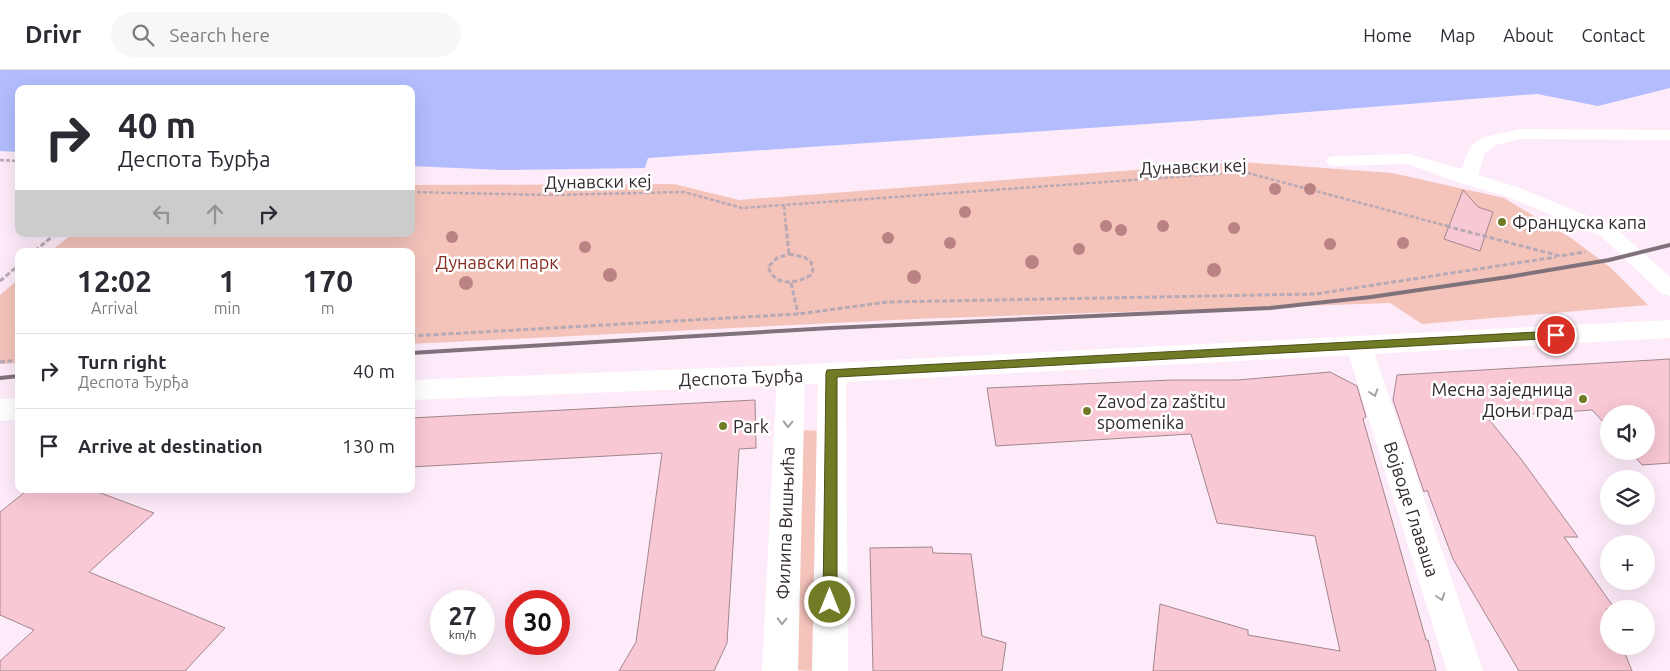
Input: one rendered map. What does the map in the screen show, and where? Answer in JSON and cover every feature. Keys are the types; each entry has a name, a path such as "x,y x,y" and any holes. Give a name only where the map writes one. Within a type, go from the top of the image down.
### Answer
{"street":[{"name":"Деспота Ђурђа","path":"415,390 832,373 1670,329"},
{"name":"Војводе Главаша","path":"1359,346 1464,671"},
{"path":"830,671 832,373"},
{"name":"Филипа Вишњића","path":"780,671 790,375"},
{"path":"0,410 15,410"}],"lane":[{"path":"1467,179 1477,150 1490,140 1521,134 1670,135"},
{"path":"1335,161 1410,159 1467,179 1513,192 1571,214 1607,231 1670,289"}],"path":[{"path":"0,160 15,161"},
{"name":"Дунавски кеј","path":"415,192 551,195 684,192 742,208 1244,172 1560,256 1593,250"},
{"path":"784,206 789,254"},
{"path":"39,248 51,237"},
{"path":"789,254 808,259 814,267 811,275 800,282 791,283 777,280 769,272 768,267 776,258 789,254"},
{"path":"415,336 798,314 887,302 1316,294 1560,256"},
{"path":"0,281 15,268"},
{"path":"791,283 798,314"},
{"path":"0,362 15,360"}],"green space":[{"name":"Дунавски парк","path":"1241,162 1392,173 1504,198 1571,238 1611,268 1648,305 1422,324 1390,303 915,319 415,344 415,248 55,248 68,237 415,237 415,185 674,184 739,200"},
{"path":"15,282 15,363 0,364 0,295"},
{"path":"802,430 818,431 813,671 796,670"}],"water":[{"path":"0,70 1670,70 1670,88 1598,106 1537,94 1220,119 648,158 645,168 503,170 415,166 415,85 15,85 15,152 0,151"}],"building":[{"path":"1463,190 1478,207 1493,212 1480,251 1444,239"},
{"path":"1670,359 1670,463 1642,465 1638,460 1655,460 1655,405 1600,405 1600,418 1592,410 1487,417 1521,459 1578,537 1564,537 1609,600 1600,600 1600,655 1626,655 1632,671 1519,671 1453,559 1427,490 1424,492 1393,400 1397,375"},
{"path":"1330,372 1357,386 1366,417 1363,419 1436,671 1153,671 1160,604 1248,630 1248,635 1340,651 1315,536 1217,523 1191,434 996,446 987,388 1172,380 1238,380"},
{"path":"755,400 756,448 739,449 727,643 714,671 619,671 636,642 662,453 415,467 415,418"},
{"path":"24,493 101,493 154,513 89,572 225,628 185,671 0,671 0,661 34,630 0,615 0,512"},
{"path":"932,547 933,553 971,554 982,636 1006,643 1002,671 873,671 870,548"}],"railway":[{"path":"415,353 831,328 1270,308 1371,297 1508,277 1609,260 1670,245"},
{"path":"0,378 15,376"}],"place":[{"name":"Француска капа","path":"1502,222"},
{"name":"Месна заједница Доњи град","path":"1583,399"},
{"name":"Zavod za zaštitu spomenika","path":"1087,411"},
{"name":"Park","path":"723,426"}],"route":[{"path":"830,602 832,373 1556,335"}]}
